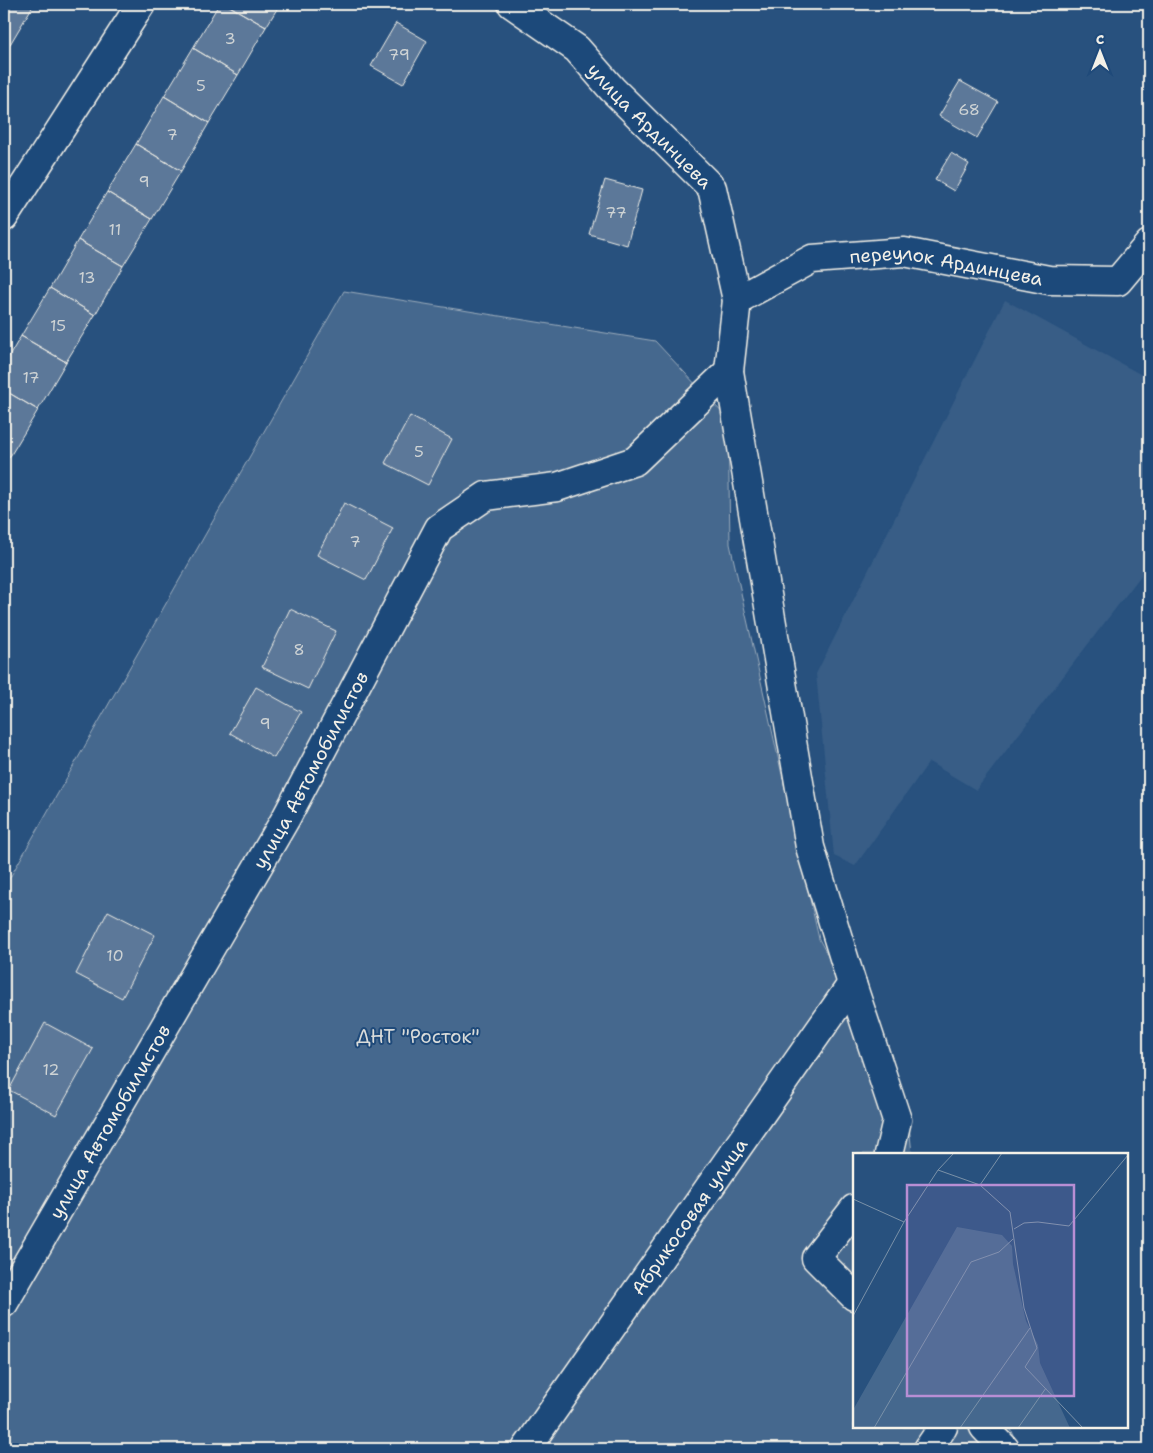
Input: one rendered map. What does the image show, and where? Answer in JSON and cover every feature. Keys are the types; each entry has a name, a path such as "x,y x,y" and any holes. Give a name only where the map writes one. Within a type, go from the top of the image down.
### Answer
{"street":[{"path":"4,217 141,4"},
{"name":"улица Ардинцева","path":"512,4 577,49 612,89 712,188 738,300 729,371 810,847 852,984 897,1120 888,1153"},
{"name":"переулок Ардинцева","path":"738,300 812,259 904,252 1049,280 1118,281 1149,244"},
{"name":"улица Автомобилистов","path":"4,1303 286,818 439,528 486,496 557,487 636,460 729,371"},
{"name":"Абрикосовая улица","path":"526,1449 852,984"},
{"path":"853,1210 816,1258 853,1295"},
{"path":"928,1449 942,1428"},
{"path":"985,1428 1005,1449"}],"shaded area":[{"path":"1005,300 1149,379 1149,565 976,790 929,762 855,866 834,856 816,674"}],"green space":[{"name":"ДНТ \"Росток\"","path":"344,291 655,341 728,419 730,544 819,939 907,1106 912,1153 853,1153 853,1428 1010,1428 1020,1449 4,1449 4,888"}],"building":[{"path":"4,4 34,4 9,46 4,43"},
{"path":"219,4 226,4 266,27 238,75 193,48"},
{"path":"226,4 280,4 266,27"},
{"path":"396,23 427,41 403,84 371,66"},
{"path":"193,48 238,75 209,123 164,96"},
{"path":"960,81 998,102 977,138 939,116"},
{"path":"164,96 209,123 181,171 136,144"},
{"path":"136,144 181,171 152,219 107,192"},
{"path":"951,153 969,164 954,191 935,180"},
{"path":"605,180 642,190 627,245 589,234"},
{"path":"107,192 152,219 123,266 78,240"},
{"path":"78,240 123,266 95,315 50,288"},
{"path":"50,288 95,315 66,362 21,336"},
{"path":"21,336 66,362 38,410 4,390 4,365"},
{"path":"4,390 38,410 9,458 4,455"},
{"path":"410,416 452,439 428,485 385,463"},
{"path":"344,503 393,528 366,580 317,555"},
{"path":"290,609 336,631 308,689 262,667"},
{"path":"256,687 301,712 274,758 230,733"},
{"path":"108,911 155,935 122,998 76,974"},
{"path":"45,1023 93,1049 56,1115 9,1090"}]}
